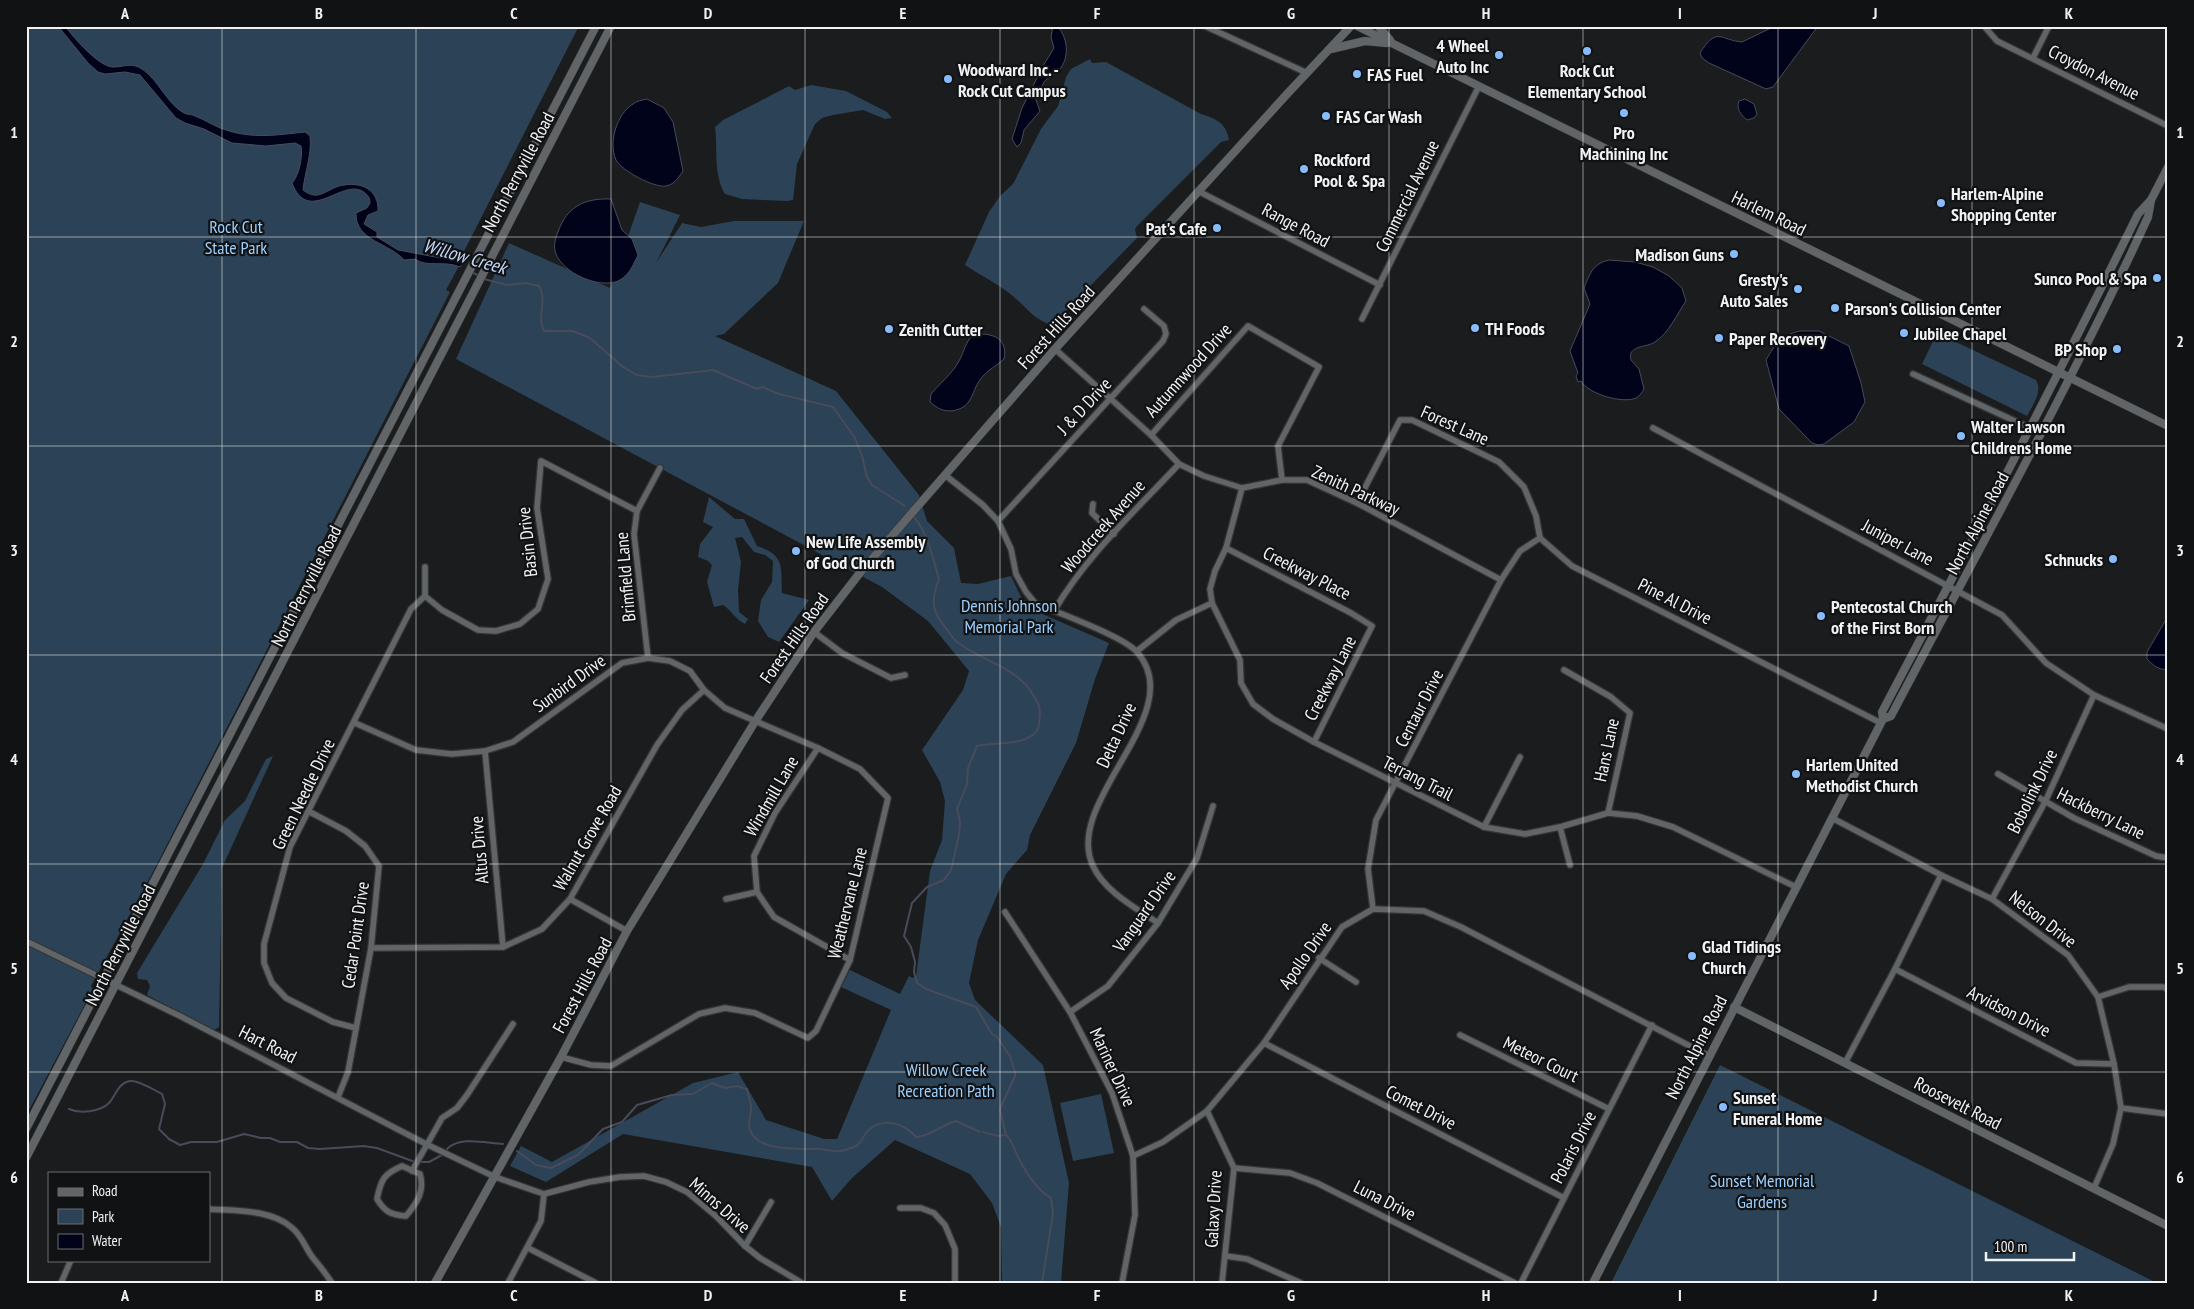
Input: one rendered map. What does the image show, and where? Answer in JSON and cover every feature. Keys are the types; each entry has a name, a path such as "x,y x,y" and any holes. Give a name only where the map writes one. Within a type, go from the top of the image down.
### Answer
{"main road":[{"name":"North Perryville Road","path":"26,1129 477,256 538,142 596,26"},
{"name":"North Perryville Road","path":"26,1158 610,26"},
{"name":"Forest Hills Road","path":"435,1283 561,1057 627,931 756,720 814,632 859,574 1055,349 1351,26"},
{"name":"Harlem Road","path":"1357,26 2168,426"},
{"path":"1378,26 1393,44"},
{"path":"1331,50 1365,41 1393,44"},
{"name":"North Alpine Road","path":"1882,721 1890,716 2070,378 2144,225 2152,200 2168,167"},
{"name":"North Alpine Road","path":"1593,1283 1708,1056 1882,721 1882,712 2030,428 2138,214 2152,200"},
{"name":"Roosevelt Road","path":"1734,1007 2168,1226"}],"street":[{"path":"1205,26 1307,72"},
{"name":"Croydon Avenue","path":"1984,26 1997,41 2167,124"},
{"path":"2033,58 2049,26"},
{"name":"Commercial Avenue","path":"1362,319 1479,86"},
{"name":"Range Road","path":"1198,191 1380,286"},
{"name":"J & D Drive","path":"998,521 1163,341 1166,334 1164,326 1144,309"},
{"name":"Autumnwood Drive","path":"1151,435 1248,326 1320,367 1278,446 1282,480"},
{"name":"Zenith Parkway","path":"1055,349 1151,435 1179,464 1204,476 1242,488 1282,480 1307,480 1357,503 1501,580"},
{"path":"1913,374 2030,428"},
{"name":"Forest Lane","path":"1357,503 1400,420 1412,420 1500,462 1524,487 1536,516 1540,538"},
{"name":"Juniper Lane","path":"1653,428 2002,615 2046,663 2094,695 2168,729"},
{"name":"Basin Drive","path":"425,596 442,610 478,630 496,631 520,624 538,609 548,579 537,508 541,461 637,511"},
{"name":"Woodcreek Avenue","path":"1054,611 1065,593 1114,534 1179,464"},
{"name":"Brimfield Lane","path":"648,658 634,534 637,511 660,468"},
{"name":"Delta Drive","path":"945,475 983,505 998,521 1011,549 1016,574 1026,592 1035,602 1121,641 1136,652 1145,663 1151,688 1148,706 1138,733 1095,811 1088,839 1093,866 1112,891 1158,923"},
{"name":"Terrang Trail","path":"1242,488 1226,548 1215,571 1210,589 1212,602 1240,660 1241,683 1254,704 1273,719 1314,742 1484,828 1525,834 1560,827 1608,812 1637,816 1673,827 1796,887"},
{"path":"1093,504 1092,513 1114,534"},
{"name":"Centaur Drive","path":"1373,909 1368,869 1376,820 1501,580 1520,550 1540,538"},
{"name":"Pine Al Drive","path":"1540,538 1572,566 1882,721"},
{"name":"Creekway Place","path":"1226,548 1351,613 1372,626"},
{"path":"425,567 425,596"},
{"name":"Green Needle Drive","path":"356,1028 333,1022 286,998 272,983 264,963 264,944 290,847 355,723 411,609 425,596"},
{"path":"1136,652 1176,620 1212,602"},
{"name":"Creekway Lane","path":"1314,742 1372,626"},
{"path":"814,632 842,653 891,678 905,675"},
{"name":"Sunbird Drive","path":"355,723 416,750 452,754 485,750 513,742 622,663 648,658 670,661 690,671 704,690 725,708 818,748 860,769 888,798"},
{"name":"Hans Lane","path":"1564,670 1611,698 1630,713 1608,812"},
{"name":"Walnut Grove Road","path":"370,948 503,947 542,929 570,898 656,745 682,710 704,690"},
{"name":"Bobolink Drive","path":"1992,898 2045,802 2094,695"},
{"name":"Windmill Lane","path":"818,748 775,813 754,856 757,892 774,917 850,960"},
{"name":"Altus Drive","path":"485,750 503,947"},
{"path":"1484,828 1520,757"},
{"name":"Hackberry Lane","path":"1998,774 2074,818 2156,856 2168,858"},
{"name":"Weathervane Lane","path":"561,1057 591,1066 611,1066 700,1014 725,1008 755,1013 808,1038 816,1031 850,960 888,798"},
{"name":"Vanguard Drive","path":"1070,1012 1108,986 1158,923 1197,858 1212,806"},
{"name":"Cedar Point Drive","path":"308,811 346,830 365,846 379,866 370,948 356,1028 348,1072 338,1097"},
{"name":"Nelson Drive","path":"1832,818 1941,875 1992,898 2068,955 2098,997 2114,1064 2121,1108 2113,1144 2094,1188"},
{"path":"1560,827 1570,866"},
{"path":"1845,1063 1895,969 1941,875"},
{"path":"726,899 757,892"},
{"path":"570,898 627,931"},
{"path":"1373,909 1424,910 1652,1025 1708,1056"},
{"name":"Apollo Drive","path":"1133,1156 1163,1142 1207,1111 1264,1043 1319,958 1342,927 1373,909"},
{"name":"Mariner Drive","path":"1005,912 1070,1012 1112,1093 1133,1156 1135,1215 1122,1283"},
{"name":"Hart Road","path":"26,941 338,1097 426,1144 495,1177"},
{"path":"1319,958 1356,982"},
{"name":"Arvidson Drive","path":"1895,969 2076,1063 2114,1064"},
{"path":"2098,997 2129,987 2163,987 2168,989"},
{"path":"412,1170 442,1118 457,1108 467,1095 513,1024"},
{"name":"Polaris Drive","path":"1521,1283 1652,1025"},
{"name":"Meteor Court","path":"1460,1035 1609,1109"},
{"name":"Comet Drive","path":"1264,1043 1564,1198"},
{"path":"2121,1108 2168,1114"},
{"name":"Galaxy Drive","path":"1207,1111 1234,1168 1222,1283"},
{"path":"402,1166 412,1170 420,1174 423,1185 417,1204 406,1216 391,1215 383,1209 377,1199 379,1186 387,1173 402,1166"},
{"name":"Luna Drive","path":"1234,1168 1290,1173 1317,1183 1515,1283"},
{"name":"Minns Drive","path":"544,1194 590,1182 620,1178 644,1176 666,1182 687,1192 745,1246 802,1283"},
{"path":"495,1177 544,1194 541,1221 508,1283"},
{"path":"745,1246 771,1202"},
{"path":"900,1208 921,1208 934,1213 945,1225 955,1249 955,1283"},
{"path":"210,1209 254,1213 282,1221 302,1238 312,1257 332,1283"},
{"path":"528,1248 596,1283"},
{"path":"1226,1256 1247,1259 1301,1283"},
{"path":"61,1283 70,1262"}],"green space":[{"name":"Rock Cut State Park","path":"26,26 579,26 457,265 459,266 446,290 450,292 154,870 91,986 93,989 26,1116"},
{"path":"1090,59 1092,63 1106,62 1201,114 1220,122 1226,129 1229,140 1221,142 1138,225 1135,229 1137,238 1052,325 1036,317 1004,289 965,265 989,212 1000,196 1013,184 1041,129 1058,106 1066,77 1071,69"},
{"path":"811,85 846,91 887,112 892,118 885,119 863,110 822,118 815,124 797,164 793,200 742,199 725,194 717,170 715,127 723,120 789,86 795,90"},
{"name":"Willow Creek Recreation Path","path":"640,202 680,215 656,263 682,223 701,227 734,221 804,221 778,283 724,334 715,336 836,391 919,495 927,521 954,548 961,583 978,584 1011,576 1021,597 1038,612 1109,643 1095,679 1076,743 1030,835 1027,850 1006,874 978,940 969,983 975,1000 1043,1065 1069,1183 1061,1283 1002,1283 1001,1227 992,1203 970,1174 895,1140 852,1178 832,1201 812,1167 623,1134 546,1182 510,1166 521,1146 552,1162 693,1083 738,1072 766,1120 824,1139 837,1139 891,1010 841,987 850,970 900,994 909,976 913,978 916,976 930,871 942,840 945,801 940,782 922,750 963,690 969,671 928,621 882,587 456,359 509,243 610,288"},
{"path":"1937,333 2036,380 2038,394 2027,416 1922,364"},
{"path":"709,497 735,519 744,519 757,546 773,553 777,558 781,569 782,593 809,600 779,642 768,637 758,621 761,600 772,582 773,561 765,555 754,552 742,537 735,538 741,562 738,590 739,612 748,619 745,624 723,605 714,607 707,582 712,565 698,557 700,544 713,527 703,522"},
{"path":"273,756 222,868 219,1027 214,1030 147,995 150,986 147,980 138,979 137,973 203,864 225,820 245,801 266,759"},
{"name":"Sunset Memorial Gardens","path":"1720,1065 2157,1283 1611,1283"},
{"path":"1101,1094 1114,1153 1073,1161 1060,1103"}],"water":[{"path":"58,26 65,26 87,51 107,66 131,65 148,73 173,104 185,114 194,115 222,129 246,135 265,136 305,132 310,136 310,143 303,190 316,195 340,186 351,184 363,186 372,193 378,204 378,211 368,215 364,224 377,232 377,237 398,250 457,261 462,264 460,267 448,264 425,263 415,259 404,260 398,254 374,241 361,230 357,222 356,213 367,208 370,203 365,193 357,189 347,190 317,201 308,201 299,195 292,183 297,176 300,166 301,146 295,143 266,146 232,143 204,129 185,123 176,118 140,75 125,72 105,74 98,72 88,63"},
{"path":"1053,26 1057,26 1064,36 1065,60 1059,70 1044,82 1036,100 1040,111 1024,130 1021,143 1017,147 1012,139 1022,108 1054,48 1051,37"},
{"path":"1775,26 1818,26 1773,87 1766,89 1709,63 1702,58 1700,53 1715,37 1742,42"},
{"path":"647,99 664,108 673,122 683,171 674,182 666,186 646,182 631,174 619,164 614,153 614,137 622,114 634,103"},
{"path":"1745,99 1754,104 1757,114 1754,118 1747,120 1741,114 1738,107 1739,101"},
{"path":"611,199 622,230 632,239 638,255 630,270 622,279 610,283 601,283 582,278 566,267 556,254 555,243 566,216 578,205 593,200"},
{"path":"1609,260 1635,262 1653,267 1669,276 1682,288 1686,301 1669,328 1660,338 1651,344 1634,349 1632,352 1631,360 1639,369 1644,389 1641,394 1630,400 1606,397 1591,390 1581,381 1578,382 1576,376 1578,373 1570,351 1590,304 1584,288 1588,278 1595,267"},
{"path":"1800,331 1819,331 1849,346 1861,383 1865,402 1854,422 1824,444 1812,443 1779,409 1766,360 1779,341 1788,335"},
{"path":"974,334 998,338 1004,346 1004,359 983,376 971,398 964,406 951,411 940,409 930,402 931,394 956,366 967,343"},
{"path":"2168,616 2168,669 2162,669 2147,659 2147,652"}],"waterway":[{"name":"Willow Creek","path":"471,272 480,276"},
{"name":"Willow Creek","path":"484,279 507,285 526,283 539,286 542,298 541,319 544,331 573,331 590,338 623,367 637,375 652,377 713,370 757,389 762,387 779,394 833,407 855,438 867,477 872,485 905,506"},
{"name":"Willow Creek","path":"914,517 926,538 939,579 934,594 934,606 939,618 957,642 1015,675 1023,682 1030,690 1040,710 1038,728 1033,735 1020,741 977,746 968,768 967,784 957,809 960,822 959,835 951,870 944,880 927,887 912,903 904,936 911,947 917,983 926,989 976,1007 992,1034 997,1037 1010,1056 1015,1076 1000,1109 1006,1135 1031,1180 1051,1198 1053,1213 1042,1283"},
{"path":"69,1109 84,1112 105,1106 123,1084 134,1081 162,1094 165,1104 159,1129 169,1139 180,1145 191,1142 217,1142 244,1134 270,1138 280,1142 297,1142 308,1148 364,1146 377,1148 415,1162"},
{"path":"517,1151 536,1165 551,1168 578,1155 603,1129 622,1122 637,1105 672,1095 693,1094 712,1083 725,1088 737,1086 747,1089 751,1106 750,1131 763,1143 780,1148 843,1151 856,1146 872,1128 878,1124 885,1123 905,1128 916,1137 926,1135 956,1121 980,1132"},
{"path":"983,1132 998,1136 1005,1135"},
{"path":"447,1149 452,1145 466,1141 503,1144"},
{"path":"418,1162 429,1162 442,1155"}],"place":[{"name":"Rock Cut Elementary School","path":"1587,51"},
{"name":"4 Wheel Auto Inc","path":"1499,55"},
{"name":"FAS Fuel","path":"1357,74"},
{"name":"Woodward Inc. - Rock Cut Campus","path":"948,79"},
{"name":"Pro Machining Inc","path":"1624,113"},
{"name":"FAS Car Wash","path":"1326,116"},
{"name":"Rockford Pool & Spa","path":"1304,169"},
{"name":"Harlem-Alpine Shopping Center","path":"1941,203"},
{"name":"Pat's Cafe","path":"1217,228"},
{"name":"Madison Guns","path":"1734,254"},
{"name":"Sunco Pool & Spa","path":"2157,278"},
{"name":"Gresty's Auto Sales","path":"1798,289"},
{"name":"Parson's Collision Center","path":"1835,308"},
{"name":"TH Foods","path":"1475,328"},
{"name":"Zenith Cutter","path":"889,329"},
{"name":"Jubilee Chapel","path":"1904,333"},
{"name":"Paper Recovery","path":"1719,338"},
{"name":"BP Shop","path":"2117,349"},
{"name":"Walter Lawson Childrens Home","path":"1961,436"},
{"name":"New Life Assembly of God Church","path":"796,551"},
{"name":"Schnucks","path":"2113,559"},
{"name":"Pentecostal Church of the First Born","path":"1821,616"},
{"name":"Harlem United Methodist Church","path":"1796,774"},
{"name":"Glad Tidings Church","path":"1692,956"},
{"name":"Sunset Funeral Home","path":"1723,1107"}],"park label":[{"name":"Dennis Johnson Memorial Park","path":"1009,615"}]}
